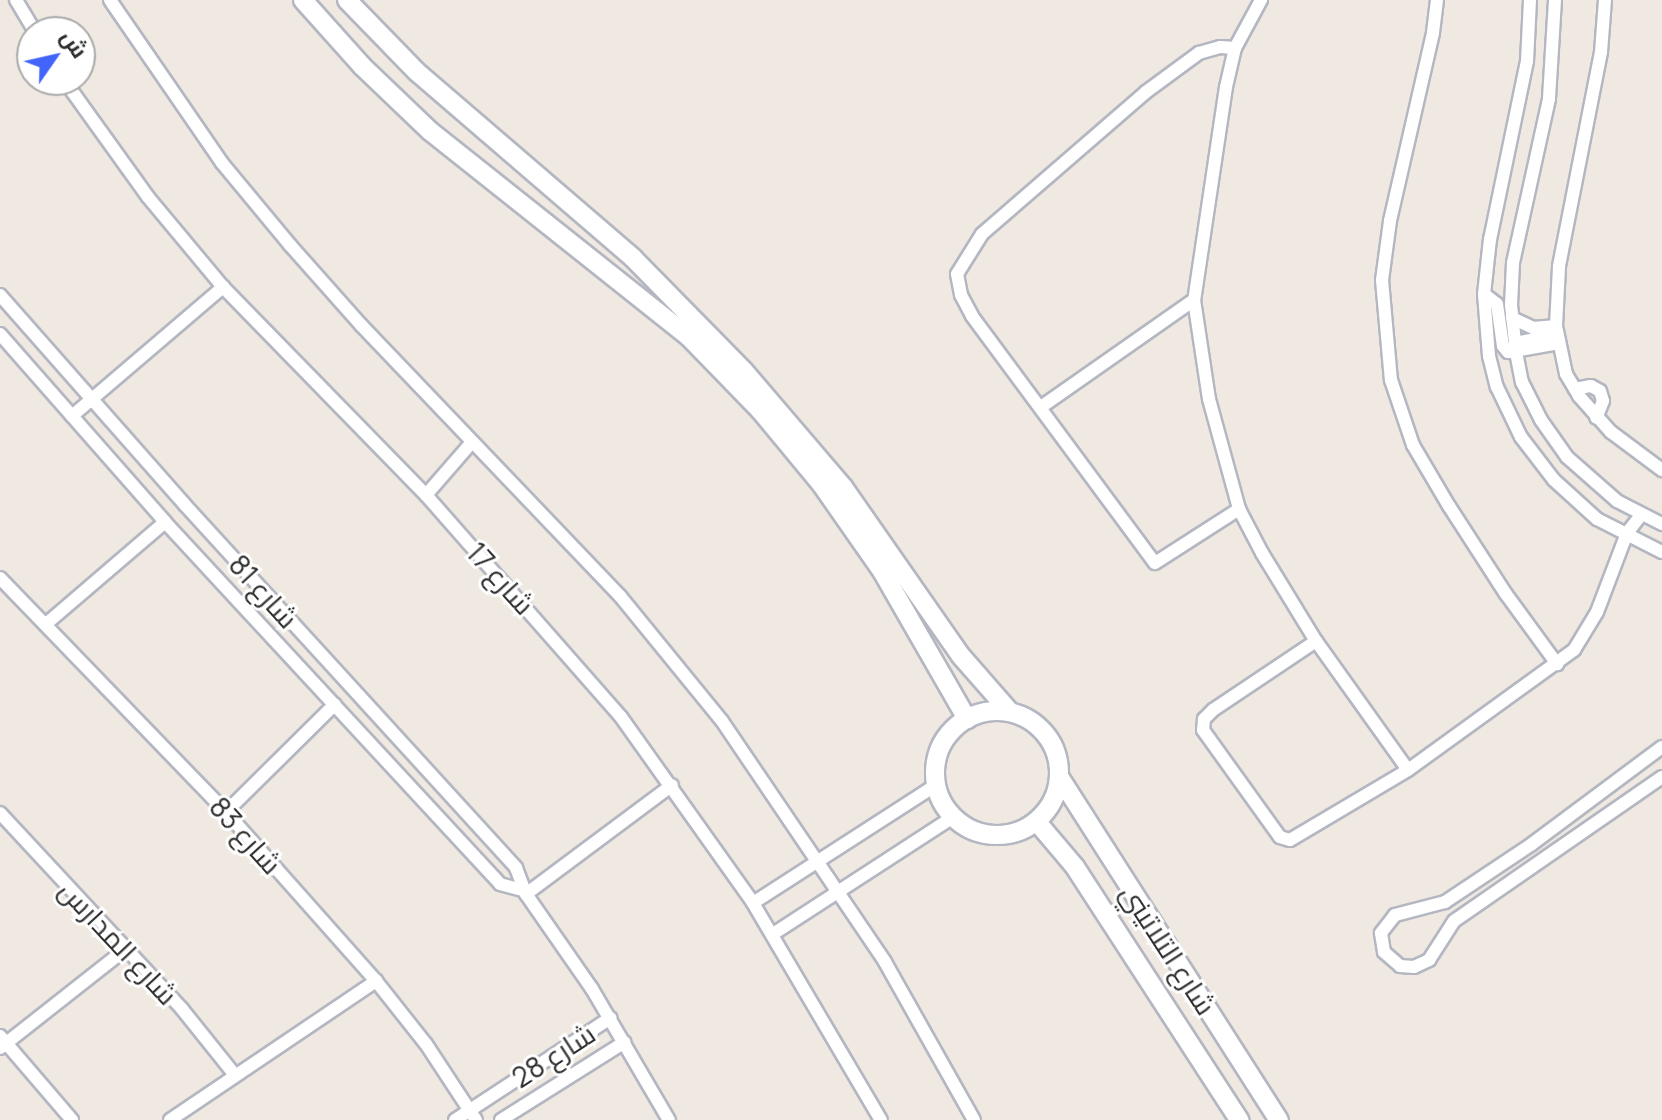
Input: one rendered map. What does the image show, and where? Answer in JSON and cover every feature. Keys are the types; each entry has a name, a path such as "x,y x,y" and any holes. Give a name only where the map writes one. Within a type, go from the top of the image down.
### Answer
{"main road":[{"path":"303,0 362,66 430,131 689,337 751,400 822,485 875,559 912,618 967,719"},
{"path":"347,0 417,72 633,258 744,371 843,487 961,656 1010,712"},
{"path":"988,712 1010,712 1031,721 1047,736 1057,756 1060,778 1053,803 1037,822 1017,833 994,836 972,830 953,817 936,785 936,765 941,747 952,731 967,719 988,712"},
{"name":"شارع التلاتيني","path":"1060,778 1279,1120"},
{"name":"شارع التلاتيني","path":"1037,822 1075,867 1239,1120"}],"street":[{"path":"110,0 222,163 361,325 566,536 672,657 769,786 885,962 974,1120"},
{"path":"1261,0 1235,48 1194,300 1209,399 1239,509 1286,595 1408,770"},
{"path":"1437,0 1433,33 1390,221 1382,280 1391,380 1413,445 1506,594 1557,664"},
{"path":"1530,0 1527,61 1490,239 1484,294 1489,356 1497,387 1521,437 1568,495 1597,519 1662,552"},
{"path":"1555,0 1549,99 1513,263 1515,348 1522,382 1541,420 1567,457 1593,483 1641,515 1662,524"},
{"path":"1605,0 1601,52 1559,267 1557,335 1566,374 1596,418 1628,447 1662,470"},
{"path":"1235,48 1220,47 1199,53 1146,92 982,234 957,274 961,295 972,316 1155,563 1239,509"},
{"name":"شارع 17","path":"75,96 139,186 223,287 426,495 570,655 672,785 753,903 881,1120"},
{"path":"72,416 223,287"},
{"path":"1484,294 1497,304 1504,350 1557,335"},
{"name":"شارع 81","path":"0,295 516,868 524,892 610,1018 669,1120"},
{"path":"1041,407 1194,300"},
{"path":"1512,318 1557,335"},
{"name":"شارع 81","path":"0,334 165,522 500,884 524,892"},
{"path":"1575,389 1591,386 1600,391 1603,401 1596,418"},
{"path":"426,495 472,442"},
{"path":"1316,641 1204,719 1203,730 1280,837 1290,840 1408,770 1574,650 1597,612 1627,533 1641,515"},
{"path":"46,624 165,522"},
{"name":"شارع 83","path":"0,578 226,812 376,981 426,1044 473,1115"},
{"path":"261,625 278,607"},
{"path":"226,812 335,704"},
{"path":"1662,747 1532,844 1445,902 1395,915 1381,933 1384,952 1400,966 1414,967 1429,960 1454,921 1662,777"},
{"path":"524,892 672,785"},
{"path":"753,903 936,785"},
{"name":"شارع المدارس","path":"0,813 198,1027 234,1074"},
{"path":"773,934 953,817"},
{"path":"72,1120 2,1042 126,949"},
{"path":"170,1120 376,981"},
{"name":"شارع 28","path":"455,1120 473,1115 610,1018"},
{"name":"شارع 28","path":"501,1120 625,1042"}]}
